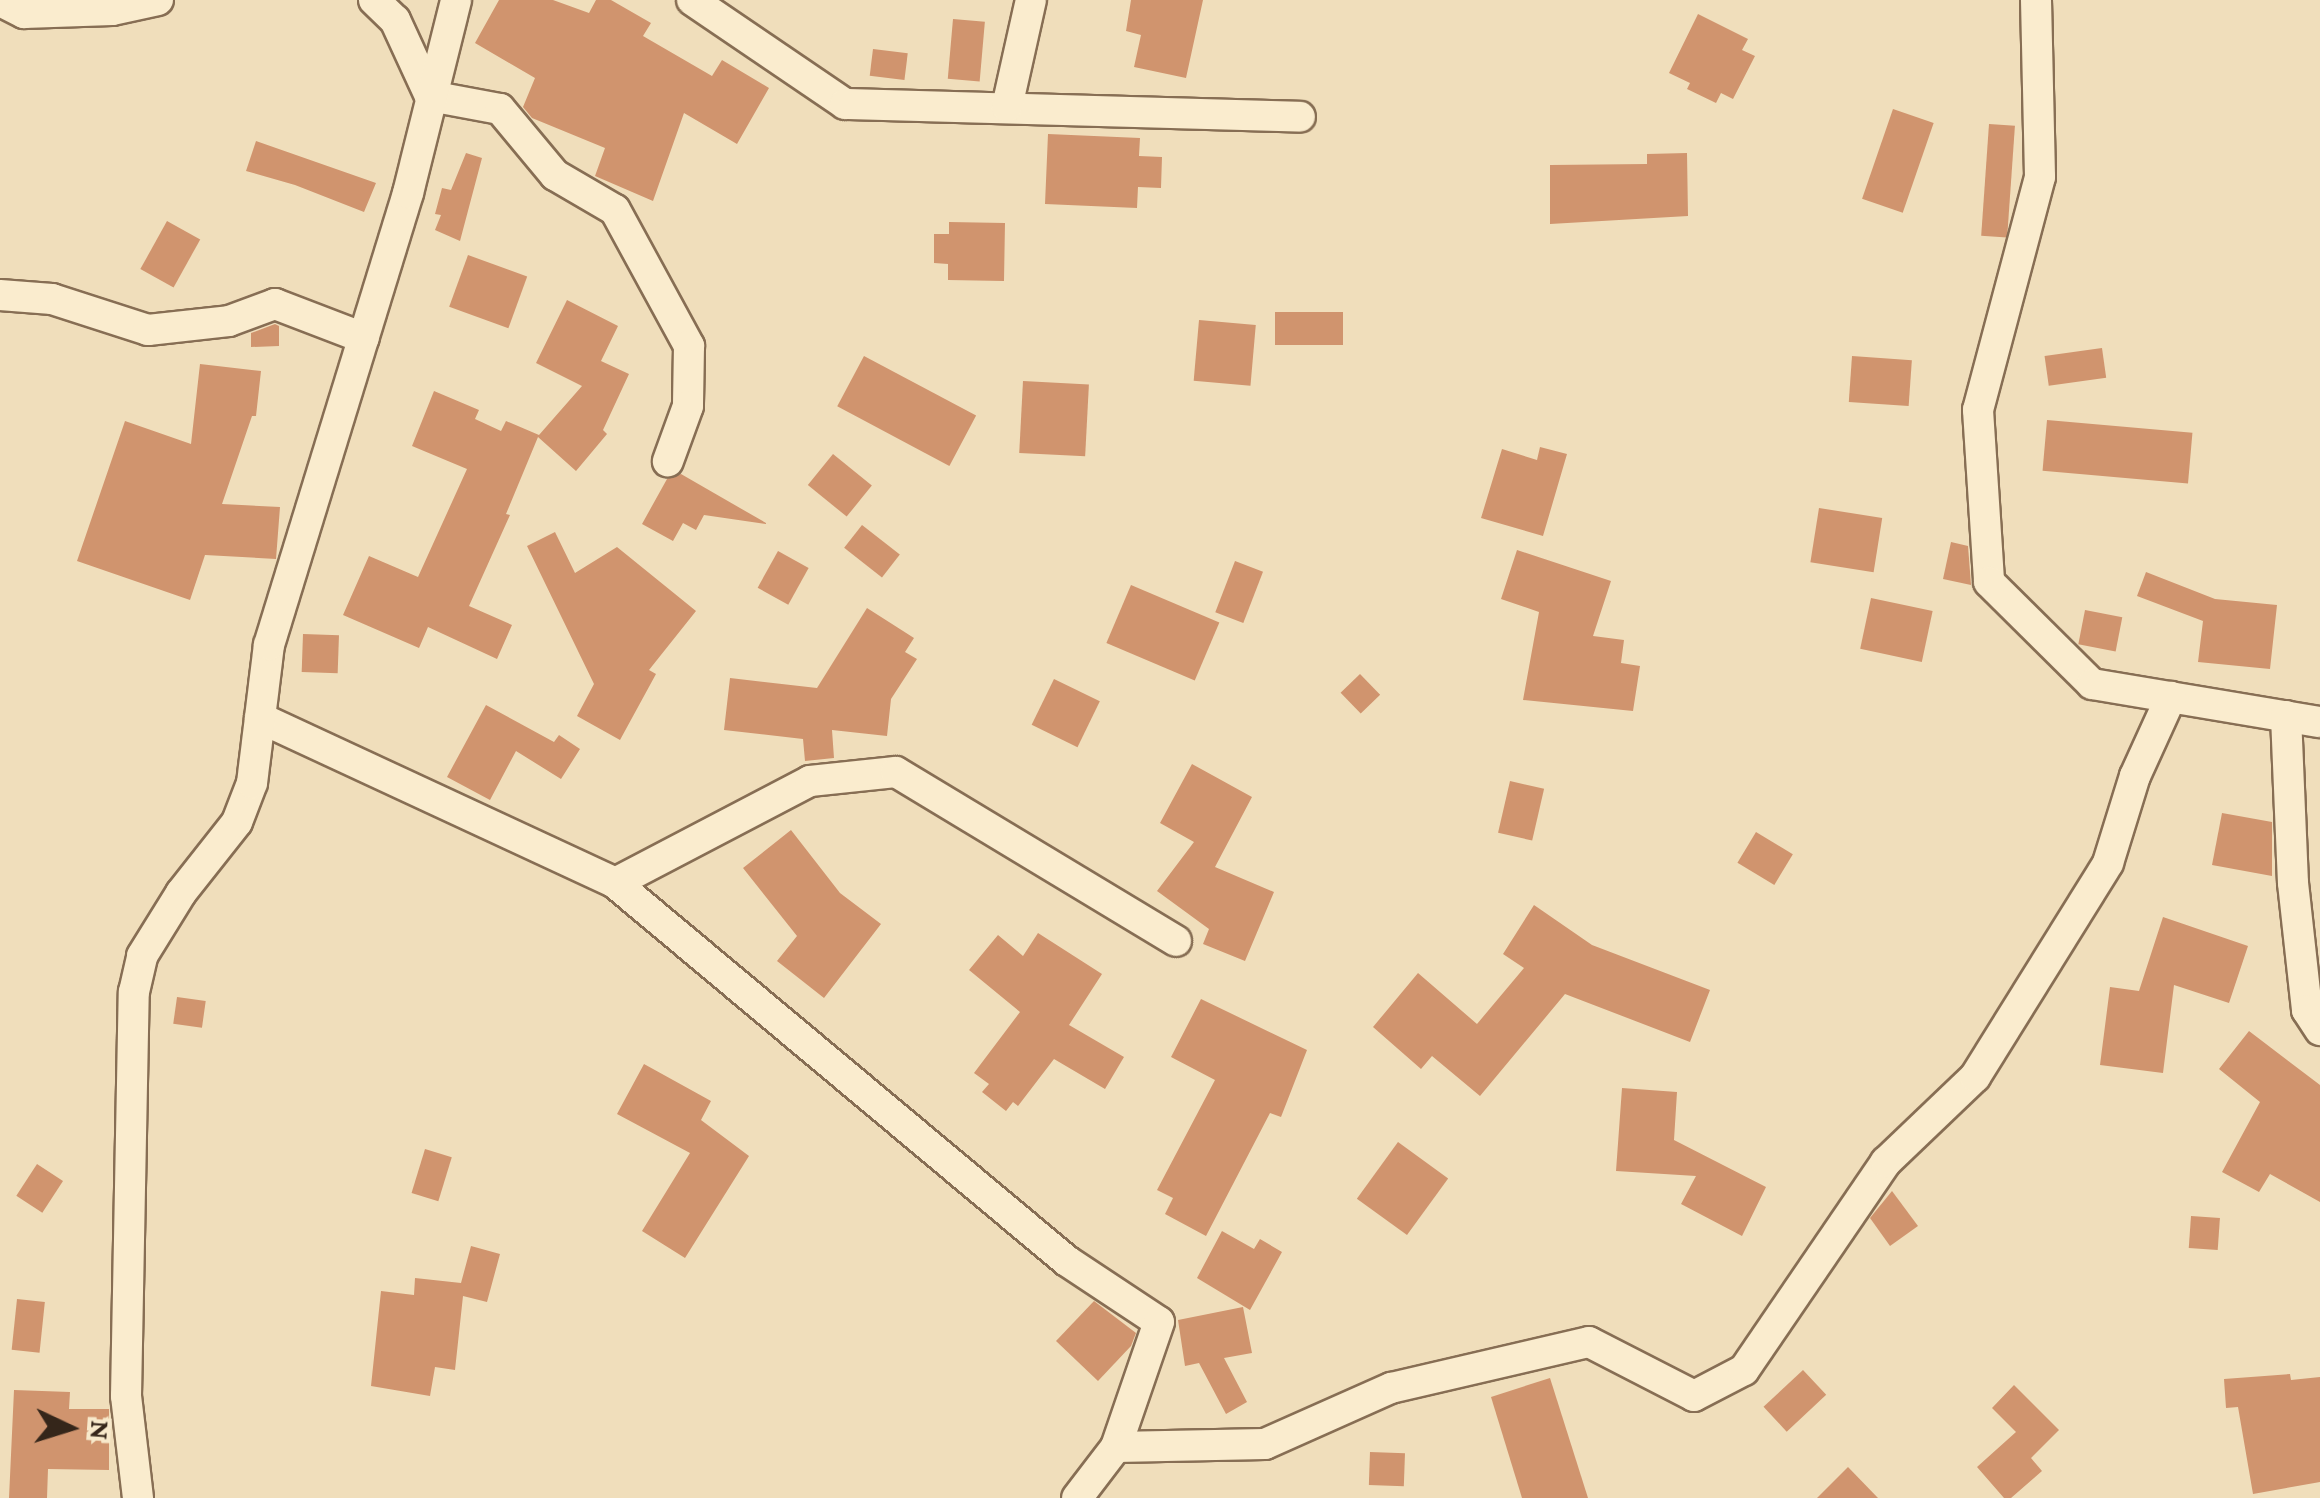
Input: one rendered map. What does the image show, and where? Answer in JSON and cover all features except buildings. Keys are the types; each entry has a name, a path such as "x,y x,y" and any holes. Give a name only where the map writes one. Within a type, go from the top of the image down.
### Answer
{"street":[{"path":"0,1 24,13 112,10 158,0"},
{"path":"374,0 395,20 430,96"},
{"path":"134,1496 126,1396 134,992 142,956 181,893 237,822 252,783 269,645 408,193 456,0"},
{"path":"692,0 845,104 1300,117"},
{"path":"1007,107 1031,0"},
{"path":"2036,0 2040,176 1978,410 1989,582 2092,684 2320,722"},
{"path":"430,96 500,110 555,174 615,210 689,346 688,406 668,461"},
{"path":"0,295 52,298 148,330 229,321 275,304 364,338"},
{"path":"1116,1447 1265,1444 1391,1388 1589,1342 1694,1396 1744,1370 1886,1162 1975,1077 2108,863 2134,776 2171,697"},
{"path":"2286,716 2293,883 2307,1010 2320,1030"},
{"path":"260,718 616,883 1067,1261 1159,1322 1116,1447 1077,1498"},
{"path":"616,883 810,780 896,772 1176,941"}]}
